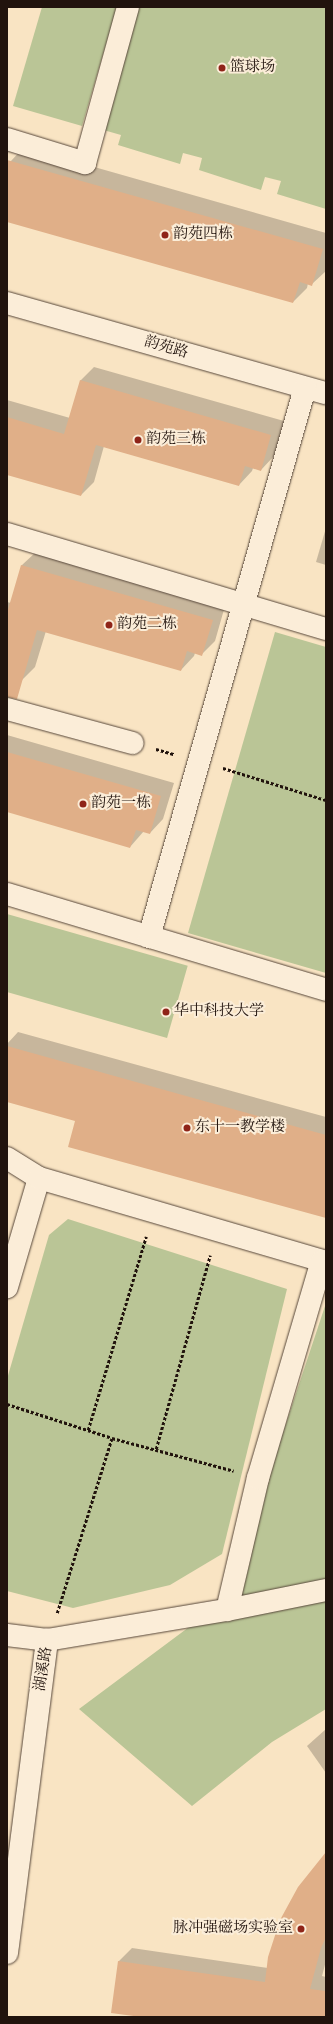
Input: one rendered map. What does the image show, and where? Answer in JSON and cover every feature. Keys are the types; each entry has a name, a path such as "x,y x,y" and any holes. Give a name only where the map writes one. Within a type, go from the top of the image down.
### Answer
{"street":[{"path":"7,139 85,163 128,7"},
{"name":"韵苑路","path":"7,303 316,390"},
{"path":"149,937 244,605 316,390"},
{"path":"7,534 326,629"},
{"path":"7,709 132,743"},
{"path":"7,894 326,990"},
{"path":"7,1158 39,1178 324,1262 258,1478 227,1610"},
{"path":"7,1287 39,1178"},
{"name":"湖溪路","path":"7,1953 47,1640 227,1610 326,1590"},
{"path":"7,1635 47,1640"}],"path":[{"path":"132,743 200,761 326,800"},
{"path":"88,1430 154,1212"},
{"path":"156,1449 217,1230"},
{"path":"7,1404 112,1438 258,1478"},
{"path":"47,1640 63,1597 112,1438"}],"green space":[{"path":"42,7 117,7 82,126 13,106"},
{"name":"篮球场","path":"135,7 326,7 326,209 277,194 281,181 265,177 261,190 199,170 202,158 183,153 180,164 118,145 121,135 100,129"},
{"path":"275,632 326,647 326,973 188,933"},
{"path":"7,914 188,966 167,1038 7,992"},
{"path":"68,1219 287,1289 222,1554 170,1585 73,1608 7,1591 7,1379 49,1235"},
{"path":"326,1303 326,1709 272,1742 192,1806 79,1709 228,1598"}],"building":[{"name":"韵苑四栋","path":"7,160 323,249 312,286 300,282 293,303 7,222"},
{"name":"韵苑三栋","path":"80,380 271,435 261,471 245,466 239,486 96,445 81,496 7,475 7,417 64,434"},
{"name":"韵苑二栋","path":"21,565 213,620 202,656 187,651 181,671 37,630 17,699 7,697 7,613"},
{"name":"韵苑一栋","path":"7,752 161,796 150,834 136,830 130,848 7,812"},
{"name":"东十一教学楼","path":"7,1046 326,1135 326,1218 68,1147 75,1121 7,1102"},
{"name":"脉冲强磁场实验室","path":"326,1852 326,1937 321,1948 310,1989 326,1991 326,2017 141,2017 111,2013 118,1961 265,1982 268,1957 280,1920 298,1887"}],"place":[{"name":"篮球场","path":"222,68"},
{"name":"韵苑四栋","path":"165,235"},
{"name":"韵苑三栋","path":"138,440"},
{"name":"韵苑二栋","path":"109,625"},
{"name":"韵苑一栋","path":"83,804"},
{"name":"华中科技大学","path":"166,1012"},
{"name":"东十一教学楼","path":"187,1128"},
{"name":"脉冲强磁场实验室","path":"301,1929"}]}
